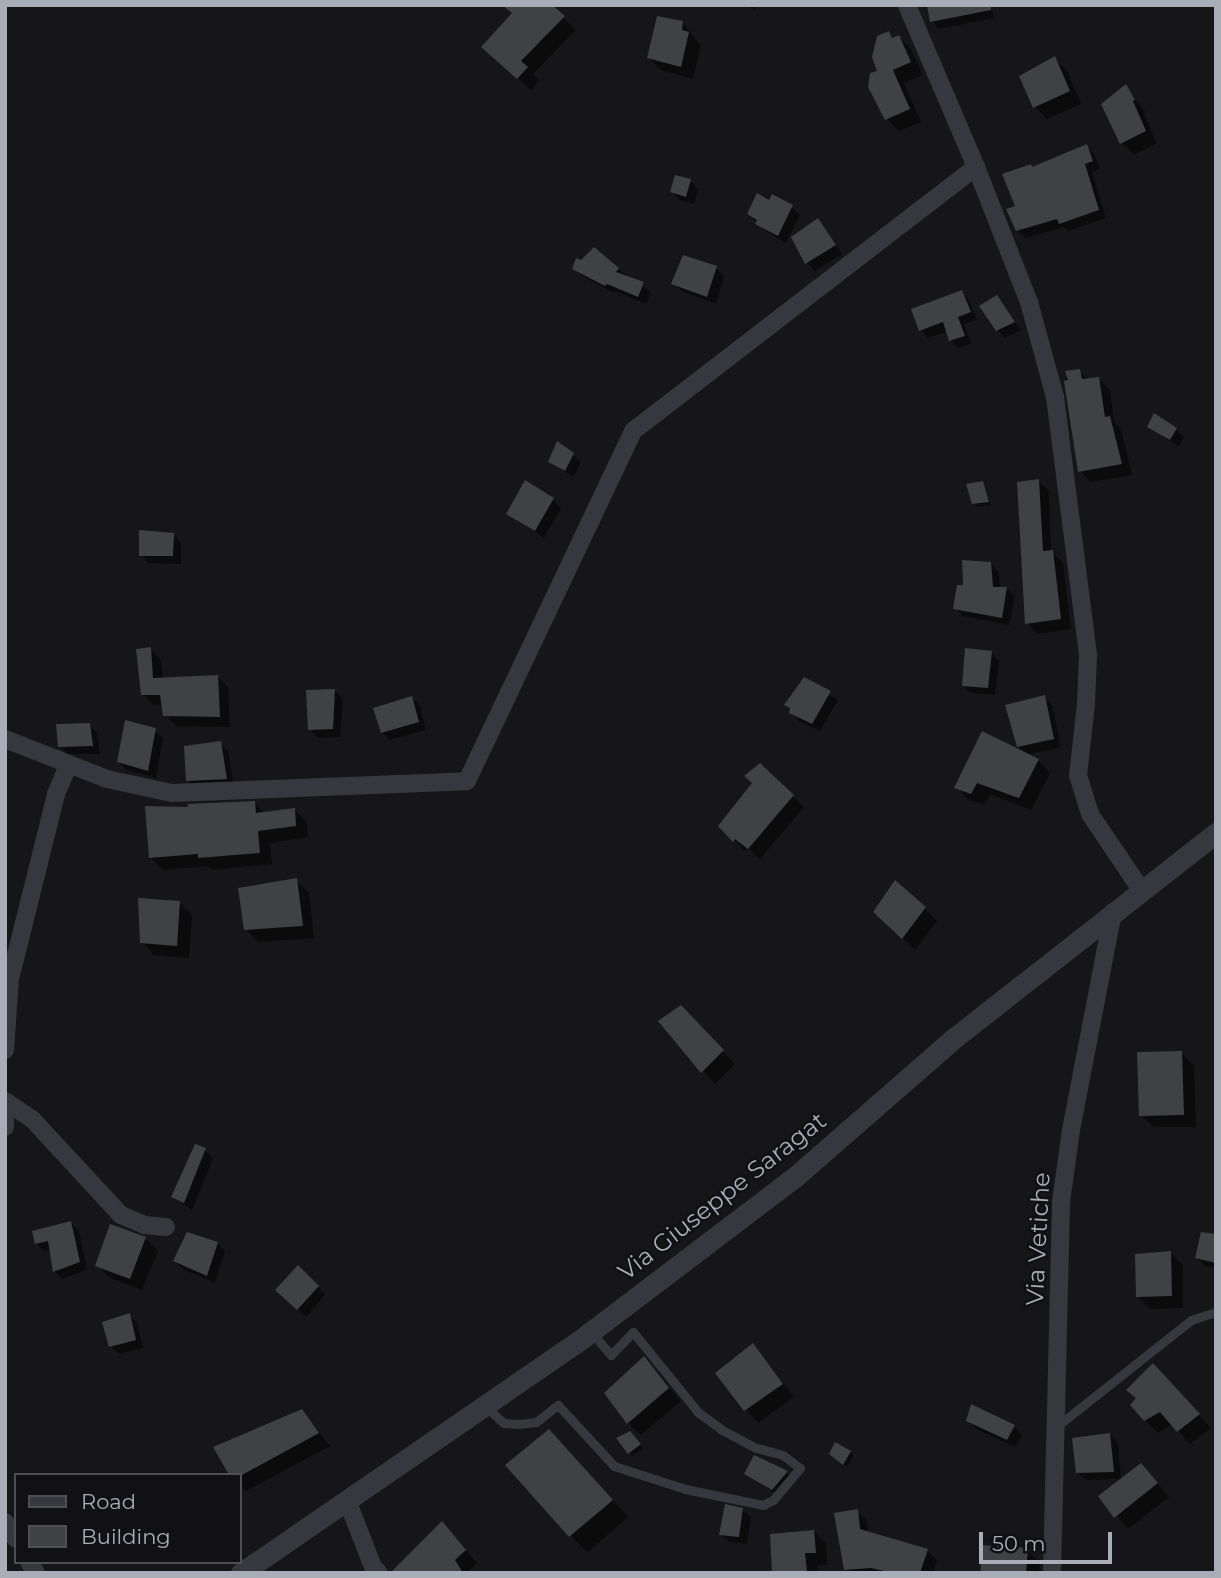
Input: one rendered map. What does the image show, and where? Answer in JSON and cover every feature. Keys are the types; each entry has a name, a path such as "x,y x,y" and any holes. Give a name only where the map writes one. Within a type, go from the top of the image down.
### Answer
{"street":[{"path":"907,5 976,167 1029,302 1055,397 1088,656 1086,704 1077,775 1090,814 1142,891"},
{"path":"5,739 68,766 107,779 172,793 467,781 633,431 976,167"},
{"path":"5,1050 10,979 56,794 68,766"},
{"name":"Via Giuseppe Saragat","path":"241,1573 591,1332 796,1176 953,1040 1216,833"},
{"name":"Via Vetiche","path":"1052,1573 1061,1202 1071,1130 1113,912"},
{"path":"5,1101 32,1119 121,1216 144,1224 166,1227"},
{"path":"5,1120 5,1127"},
{"path":"347,1500 373,1567 379,1573"}],"lane":[{"path":"1055,1429 1191,1320 1216,1312"},
{"path":"484,1405 504,1423 519,1424 536,1422 558,1405 614,1465 685,1489 763,1505 774,1500 800,1468 783,1455 757,1448 721,1429 698,1412 633,1332 611,1355 591,1332"}],"building":[{"path":"502,5 552,5 565,16 521,61 528,67 517,79 481,47 512,13"},
{"path":"927,5 991,5 991,10 930,22"},
{"path":"657,16 683,21 682,30 689,32 681,67 647,58"},
{"path":"889,31 892,38 899,35 911,62 893,70 910,109 885,120 868,87 870,73 877,71 872,57 877,36"},
{"path":"1055,56 1070,91 1033,108 1019,76"},
{"path":"1126,84 1146,131 1120,144 1101,104"},
{"path":"1087,144 1093,161 1085,164 1099,210 1059,224 1057,219 1016,231 1006,209 1015,206 1002,174 1031,164 1032,167"},
{"path":"675,175 691,179 686,197 670,192"},
{"path":"757,193 769,200 772,194 793,205 778,236 755,224 757,220 747,214"},
{"path":"818,218 836,245 805,264 791,237"},
{"path":"594,247 619,268 616,272 644,282 638,297 607,284 605,286 572,269 576,258 581,260"},
{"path":"683,255 717,266 707,297 671,284"},
{"path":"962,290 971,312 958,317 965,336 949,341 943,322 919,331 911,309"},
{"path":"997,295 1015,322 996,331 979,306"},
{"path":"1080,369 1082,379 1099,377 1105,417 1110,416 1122,464 1078,472 1064,381 1068,380 1065,371"},
{"path":"1154,413 1177,428 1170,440 1147,427"},
{"path":"557,441 574,453 565,471 548,462"},
{"path":"1039,479 1043,551 1053,550 1061,619 1025,624 1017,482"},
{"path":"525,480 554,498 535,531 506,514"},
{"path":"983,481 989,502 972,504 966,484"},
{"path":"139,530 174,533 173,556 139,556"},
{"path":"962,560 991,562 993,587 1007,587 1002,618 953,609 957,585 963,585"},
{"path":"151,647 153,678 218,675 220,717 163,716 160,695 141,695 136,649"},
{"path":"965,648 992,651 988,688 962,686"},
{"path":"804,677 831,691 812,724 789,713 790,708 784,705"},
{"path":"335,689 333,729 308,730 306,690"},
{"path":"1045,695 1054,739 1017,747 1005,705"},
{"path":"412,696 419,722 381,733 373,708"},
{"path":"125,720 156,728 148,771 117,762"},
{"path":"90,723 93,746 58,747 56,724"},
{"path":"982,731 1039,759 1019,798 977,783 971,794 954,788"},
{"path":"221,741 227,779 186,781 184,746"},
{"path":"760,763 794,795 748,849 735,839 733,842 718,826 752,783 744,776"},
{"path":"255,801 256,813 295,808 296,826 258,831 260,853 198,858 198,854 149,858 145,806 188,807 187,804"},
{"path":"297,878 303,926 244,930 238,888"},
{"path":"895,880 926,907 902,939 873,912"},
{"path":"138,898 180,901 177,946 140,943"},
{"path":"681,1005 724,1050 701,1073 658,1021"},
{"path":"1182,1051 1184,1115 1139,1116 1137,1052"},
{"path":"195,1144 206,1148 184,1203 171,1197"},
{"path":"71,1221 80,1262 53,1272 48,1241 35,1244 32,1231"},
{"path":"110,1224 146,1237 130,1279 95,1266"},
{"path":"187,1232 218,1242 207,1276 173,1261"},
{"path":"1201,1232 1216,1234 1216,1263 1195,1258"},
{"path":"1171,1251 1172,1296 1136,1297 1135,1254"},
{"path":"298,1265 319,1286 297,1310 275,1290"},
{"path":"130,1313 136,1340 109,1347 102,1322"},
{"path":"753,1343 783,1384 744,1411 715,1373"},
{"path":"644,1356 669,1388 627,1424 604,1393"},
{"path":"1153,1363 1200,1414 1177,1432 1160,1412 1144,1421 1130,1405 1136,1398 1126,1390"},
{"path":"971,1404 1015,1425 1007,1440 966,1421"},
{"path":"302,1409 319,1433 242,1475 228,1473 213,1447"},
{"path":"549,1429 613,1500 569,1537 505,1465"},
{"path":"630,1431 641,1444 628,1454 616,1438"},
{"path":"1110,1433 1114,1472 1076,1473 1072,1438"},
{"path":"835,1442 851,1451 843,1465 829,1454"},
{"path":"754,1455 788,1471 772,1490 744,1474"},
{"path":"1141,1463 1158,1483 1114,1518 1098,1496"},
{"path":"725,1504 743,1508 739,1537 719,1535"},
{"path":"858,1509 860,1529 928,1549 920,1573 893,1573 871,1568 844,1570 834,1513"},
{"path":"442,1521 466,1550 455,1560 463,1573 390,1573"},
{"path":"814,1530 816,1553 805,1553 807,1572 772,1573 770,1534"},
{"path":"980,1545 1028,1548 1026,1573 981,1573"}]}
